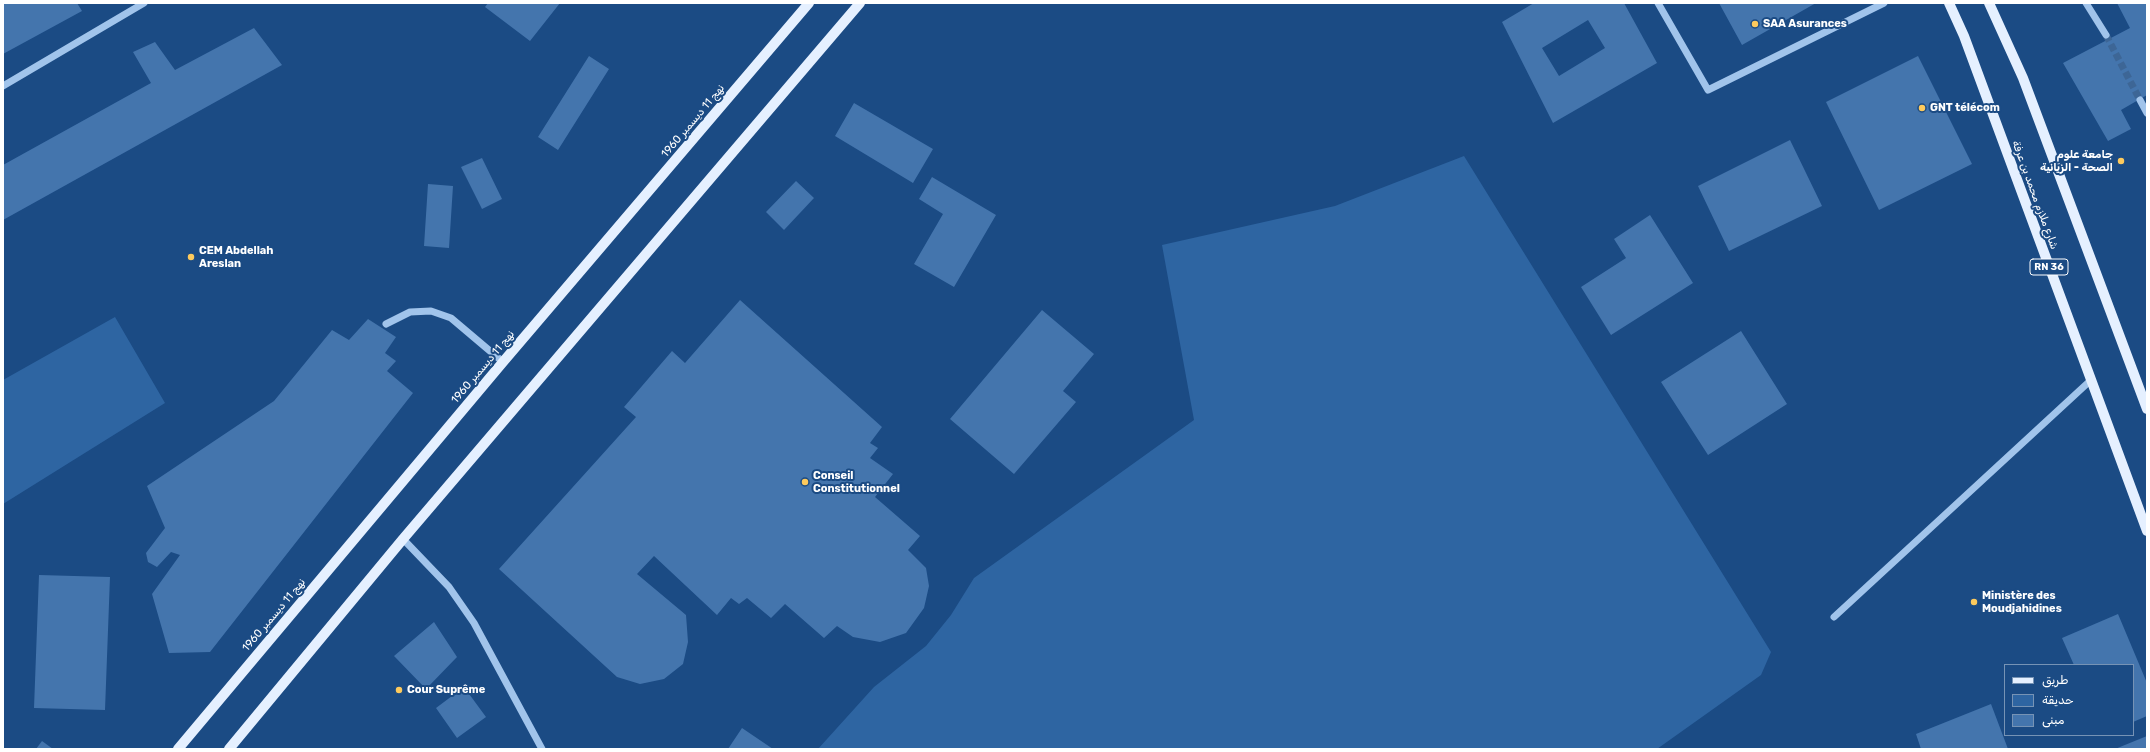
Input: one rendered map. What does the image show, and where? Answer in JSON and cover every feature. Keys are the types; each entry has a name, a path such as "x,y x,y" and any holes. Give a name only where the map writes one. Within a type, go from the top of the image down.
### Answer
{"main road":[{"name":"نهج 11 ديسمبر 1960","path":"178,749 503,362 809,3"},
{"path":"229,749 404,539 860,3"},
{"name":"شارع ملازم محمد بن عرفة","path":"1949,3 1964,36 2147,531"},
{"path":"1989,3 2023,78 2147,409"}],"lane":[{"path":"3,86 144,3"},
{"path":"1658,3 1708,90 1884,3"},
{"path":"2086,3 2106,35"},
{"path":"2140,100 2147,113"},
{"path":"386,324 410,312 431,311 451,318 503,362"},
{"path":"1834,617 2091,380"},
{"path":"404,539 448,587 474,623 542,749"}],"green space":[{"path":"1464,156 1771,652 1761,675 1657,749 818,749 874,687 926,646 951,615 974,578 1194,420 1162,245 1335,206"},
{"path":"115,317 165,403 3,504 3,380"}],"building":[{"path":"3,3 77,3 82,11 3,54"},
{"path":"488,3 560,3 530,41 485,7"},
{"path":"1534,3 1624,3 1657,63 1553,123 1502,22","holes":["1588,20 1605,48 1559,76 1542,48"]},
{"name":"SAA Asurances","path":"1719,3 1816,3 1742,45"},
{"path":"2117,3 2147,3 2147,95 2121,110 2131,129 2108,141 2063,63 2130,28"},
{"path":"254,28 282,65 3,220 3,165 151,83 133,52 155,42 175,70"},
{"path":"589,56 609,69 558,150 538,137"},
{"path":"1918,56 1972,164 1879,210 1826,102"},
{"path":"854,103 933,149 913,183 835,136"},
{"path":"1790,140 1822,206 1729,251 1698,186"},
{"path":"482,158 502,199 482,209 461,167"},
{"path":"932,177 996,215 954,287 914,264 943,214 919,199"},
{"path":"796,181 814,198 784,230 766,212"},
{"path":"428,184 453,186 449,248 424,246"},
{"path":"1650,215 1693,283 1611,335 1581,287 1626,258 1614,239"},
{"path":"740,300 882,427 870,443 878,448 870,458 893,474 875,497 920,536 908,550 926,568 929,586 924,608 906,633 880,642 853,637 837,626 824,638 785,604 771,618 747,598 739,604 731,598 717,615 654,556 637,574 686,615 688,642 683,664 664,679 640,684 617,677 499,569 636,417 624,407 672,351 685,363"},
{"path":"1042,310 1094,354 1063,391 1076,402 1014,474 950,419"},
{"path":"368,319 396,337 385,353 396,361 387,371 413,393 210,652 169,653 152,594 180,555 171,552 157,567 148,562 146,553 165,528 147,486 274,401 332,330 349,340"},
{"path":"1741,331 1787,404 1708,455 1661,382"},
{"path":"39,575 110,577 105,710 34,708"},
{"path":"2118,614 2147,683 2147,716 2134,722 2134,664 2074,664 2062,638"},
{"path":"434,622 457,657 426,689 394,656"},
{"path":"464,687 486,717 457,738 436,708"},
{"path":"1991,704 2008,749 1921,749 1916,734"},
{"path":"742,728 773,749 728,749"},
{"path":"2147,736 2147,749 2115,749"},
{"path":"42,741 53,749 36,749"}],"tunnel":[{"path":"2106,35 2140,100"}],"place":[{"name":"SAA Asurances","path":"1755,24"},
{"name":"GNT télécom","path":"1922,108"},
{"name":"جامعة علوم الصحة - الزيانية","path":"2121,161"},
{"name":"CEM Abdellah Areslan","path":"191,257"},
{"name":"Conseil Constitutionnel","path":"805,482"},
{"name":"Ministère des Moudjahidines","path":"1974,602"},
{"name":"Cour Suprême","path":"399,690"}]}
